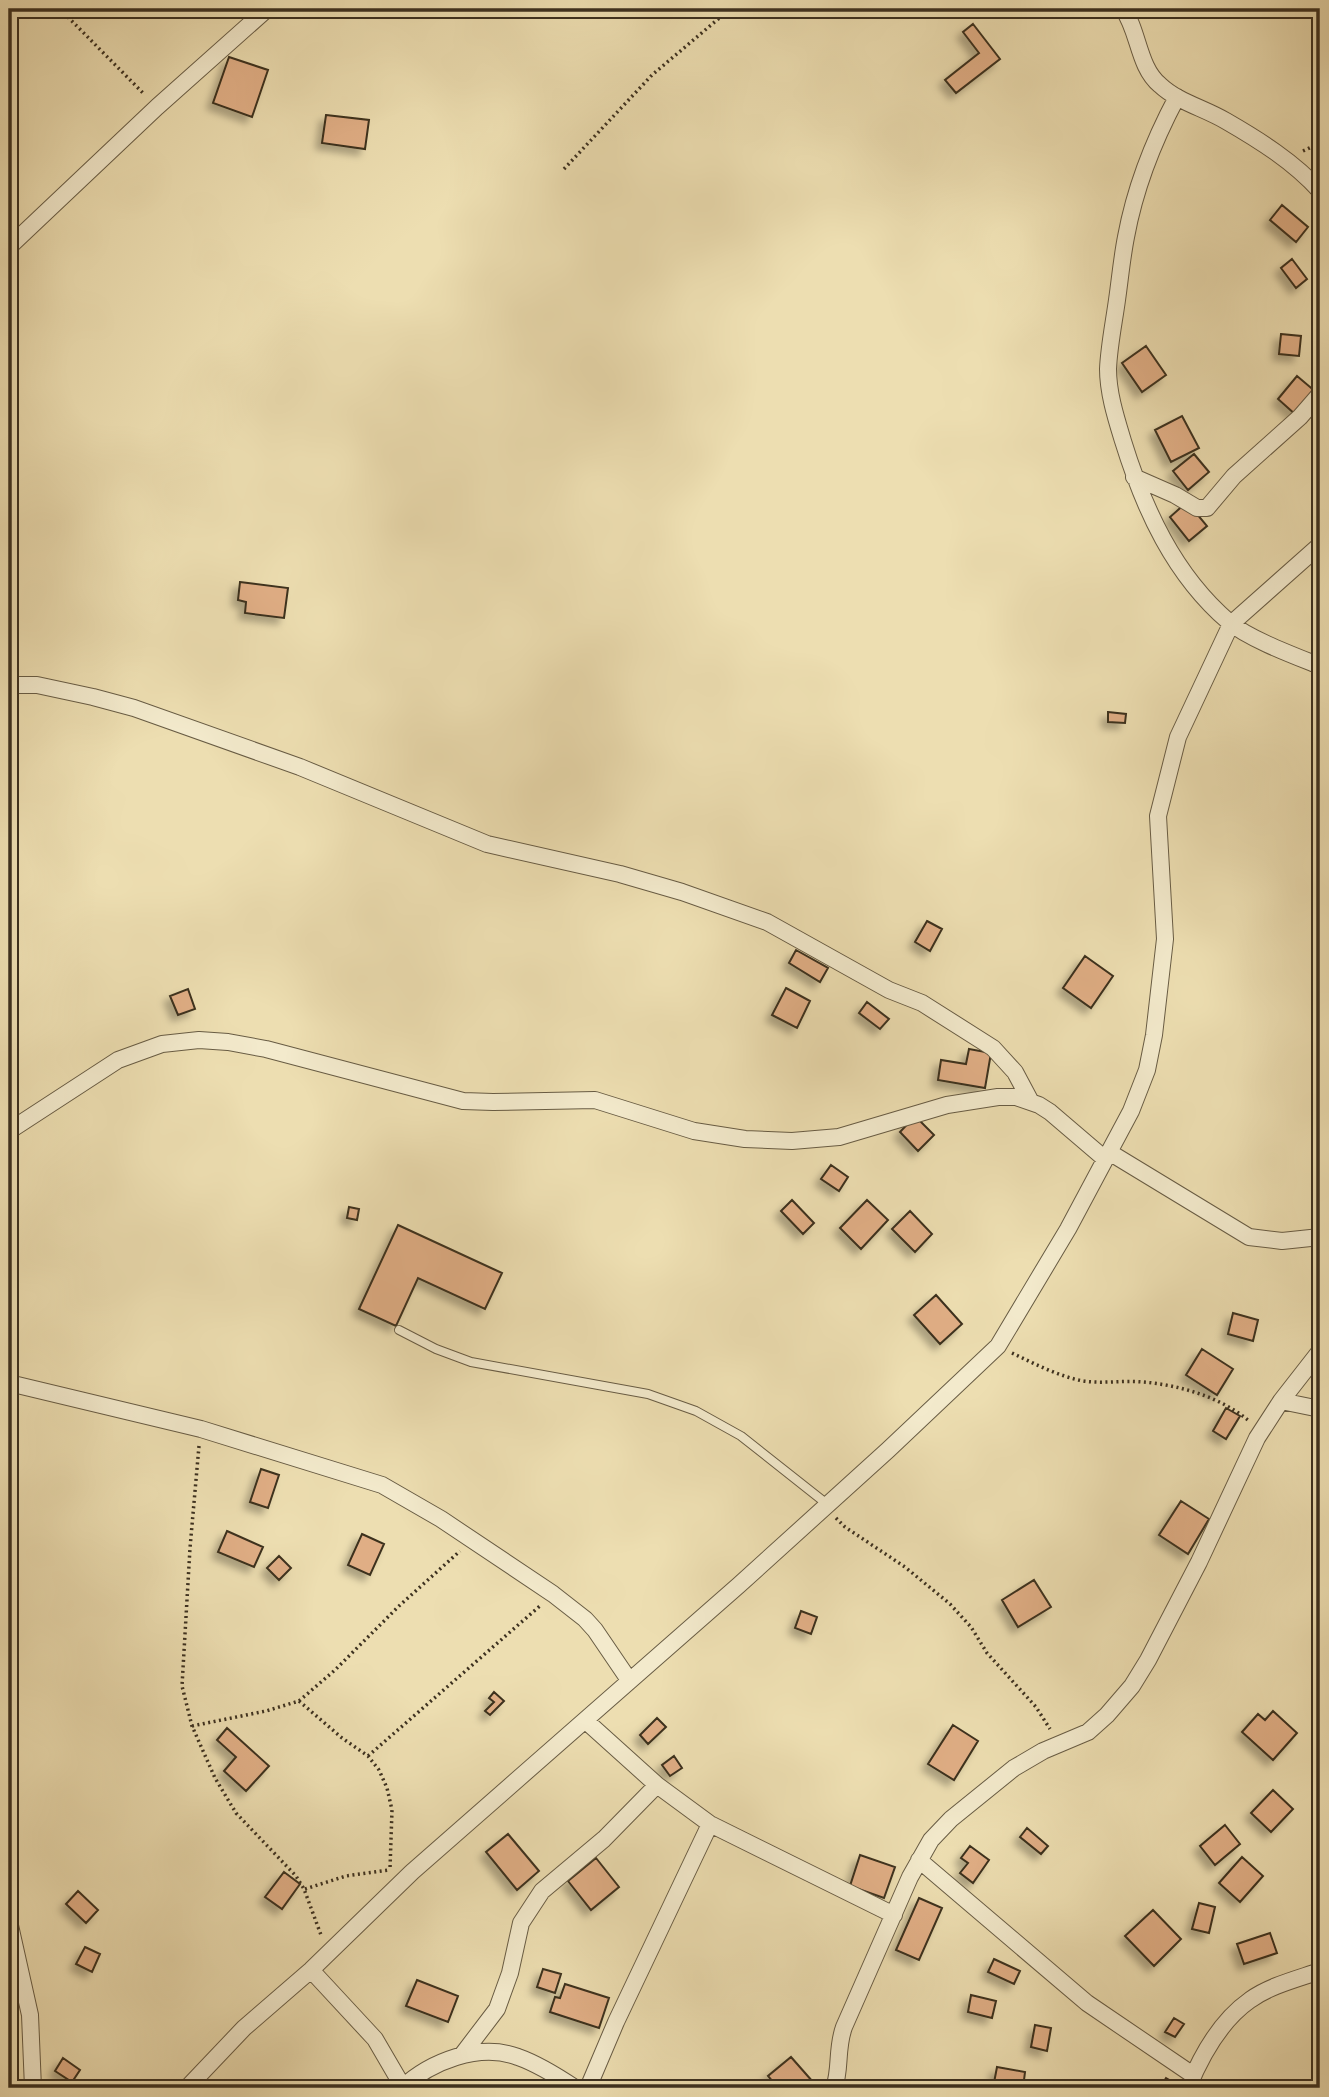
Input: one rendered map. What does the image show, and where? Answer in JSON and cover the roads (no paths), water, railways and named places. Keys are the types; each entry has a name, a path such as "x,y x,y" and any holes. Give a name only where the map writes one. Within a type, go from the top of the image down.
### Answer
{"street":[{"path":"9,247 157,107 267,9"},
{"path":"1123,9 1137,34 1151,76 1160,86 1225,120 1285,158 1320,191"},
{"path":"1177,97 1164,123 1135,201 1125,237 1108,370 1114,412 1134,477 1160,537 1183,573 1231,624 1290,655 1320,666"},
{"path":"1134,477 1197,508 1206,508 1234,476 1300,417 1320,394"},
{"path":"187,2088 244,2028 328,1954 412,1872 528,1768 586,1721 998,1346 1068,1229 1135,1101 1147,1070 1154,1035 1165,939 1158,816 1178,737 1231,624 1320,545"},
{"path":"9,685 37,685 134,708 300,766 486,844 620,874 682,892 767,922 889,990 922,1003 993,1048 1015,1072 1031,1102"},
{"path":"9,1132 118,1060 162,1044 199,1040 266,1049 463,1101 595,1100 694,1131 745,1139 792,1141 839,1138 876,1128 908,1115 976,1100 1016,1097 1040,1105 1107,1156 1249,1237 1282,1241 1320,1237"},
{"path":"834,2088 838,2074 839,2042 844,2026 867,1970 931,1840 958,1812 1014,1768 1088,1732 1132,1686 1199,1562 1242,1466 1261,1432 1320,1351"},
{"path":"9,1382 201,1429 382,1485 441,1518 553,1594 595,1630 629,1680"},
{"path":"1281,1401 1320,1409"},
{"path":"586,1721 657,1785 710,1824 894,1915"},
{"path":"462,2055 497,2009 510,1973 521,1923 535,1900 542,1891 604,1839 657,1785"},
{"path":"588,2088 616,2022 710,1824"},
{"path":"919,1860 1087,2003 1190,2082 1212,2041 1230,2017 1251,1999 1320,1971"},
{"path":"9,1921 30,2015 33,2088"},
{"path":"311,1969 375,2039 402,2088 437,2065 462,2055 492,2052 516,2056 575,2088"}],"lane":[{"path":"399,1330 436,1349 471,1362 648,1394 696,1411 741,1436 825,1506"}]}
